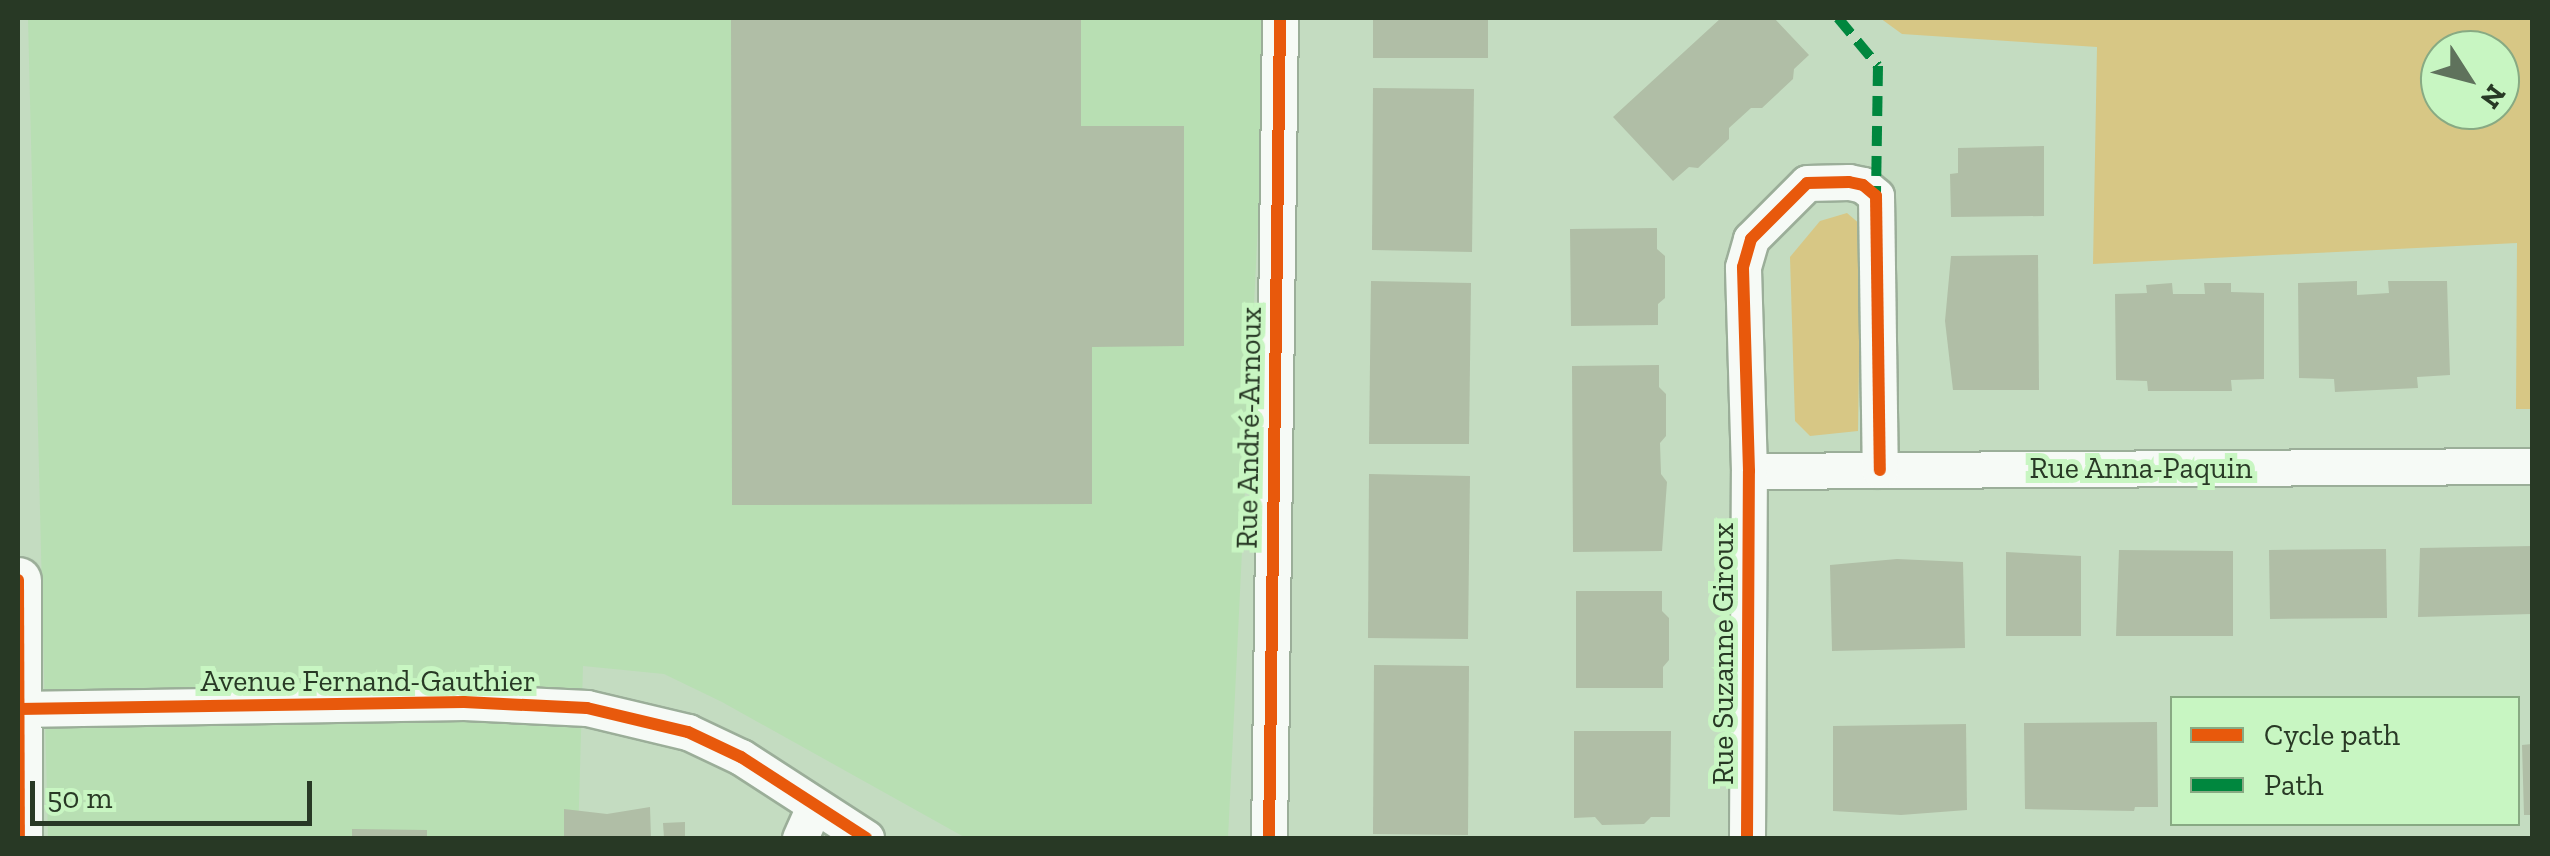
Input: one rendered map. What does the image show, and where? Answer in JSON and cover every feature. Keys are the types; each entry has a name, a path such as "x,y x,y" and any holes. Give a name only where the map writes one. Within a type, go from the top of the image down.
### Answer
{"street":[{"name":"Rue André-Arnoux","path":"1269,838 1280,18"},
{"name":"Rue Suzanne Giroux","path":"1747,838 1746,254 1761,226 1807,183 1828,180 1863,185 1876,196 1880,470"},
{"name":"Rue Anna-Paquin","path":"1748,470 2532,466"},
{"path":"18,580 19,838"},
{"name":"Avenue Fernand-Gauthier","path":"18,709 446,702 587,708 688,732 740,757 866,838"},
{"path":"800,838 814,806"}],"shaded area":[{"path":"28,18 1268,18 1228,838 966,838 722,702 664,674 583,666 578,838 48,838"},
{"path":"1880,18 2532,18 2532,409 2516,409 2517,243 2093,264 2097,47 1902,34"},
{"path":"1847,213 1861,225 1858,431 1810,436 1795,421 1790,257 1820,221"}],"building":[{"path":"731,18 1081,18 1081,126 1184,126 1184,346 1092,347 1092,504 732,505"},
{"path":"1373,18 1488,18 1488,58 1373,58"},
{"path":"1721,18 1774,18 1809,55 1794,69 1793,79 1762,108 1751,108 1729,128 1729,139 1698,168 1689,167 1673,181 1613,117"},
{"path":"1373,88 1474,89 1472,252 1372,250"},
{"path":"2044,146 2044,216 1951,217 1950,174 1958,173 1958,148"},
{"path":"1657,228 1657,249 1665,256 1665,298 1658,304 1658,325 1571,326 1570,229"},
{"path":"2038,255 2039,390 1953,390 1945,321 1951,256"},
{"path":"1371,281 1471,283 1469,444 1369,444"},
{"path":"2357,281 2357,295 2389,293 2388,281 2447,281 2450,375 2417,377 2418,388 2335,392 2334,379 2299,378 2298,283"},
{"path":"2172,283 2173,294 2205,294 2204,283 2231,283 2231,292 2264,293 2264,379 2231,380 2232,391 2148,391 2147,381 2116,380 2115,294 2147,293 2146,285"},
{"path":"1659,365 1659,387 1666,394 1666,436 1660,443 1661,474 1667,482 1662,551 1573,552 1572,366"},
{"path":"1369,474 1470,476 1468,639 1368,638"},
{"path":"2532,546 2532,614 2418,617 2420,548"},
{"path":"2386,549 2387,618 2270,619 2269,550"},
{"path":"2119,550 2233,551 2233,636 2116,636"},
{"path":"2006,552 2081,556 2081,636 2006,636"},
{"path":"1897,559 1963,562 1965,648 1832,651 1830,565"},
{"path":"1576,591 1662,591 1662,611 1669,618 1669,660 1663,667 1663,688 1576,688"},
{"path":"1374,665 1469,666 1468,835 1373,834"},
{"path":"2157,722 2158,807 2135,807 2134,811 2025,809 2024,723"},
{"path":"1966,724 1967,810 1901,815 1833,811 1833,726"},
{"path":"1574,731 1671,731 1670,817 1651,817 1644,824 1602,825 1595,817 1574,818"},
{"path":"2532,744 2532,815 2524,815 2522,745"},
{"path":"650,807 651,838 564,838 564,809 607,814"},
{"path":"685,822 685,838 664,838 663,823"},
{"path":"352,829 427,830 427,838 352,838"}],"marked path":[{"path":"1838,18 1878,66 1876,196"}],"cycle path":[{"path":"1269,838 1280,18"},
{"path":"1747,838 1749,471 1743,267 1751,239 1807,183 1849,182 1863,185 1876,196 1880,470"},
{"path":"18,580 19,838"},
{"path":"18,709 464,702 587,708 688,732 741,757 866,838"}]}
